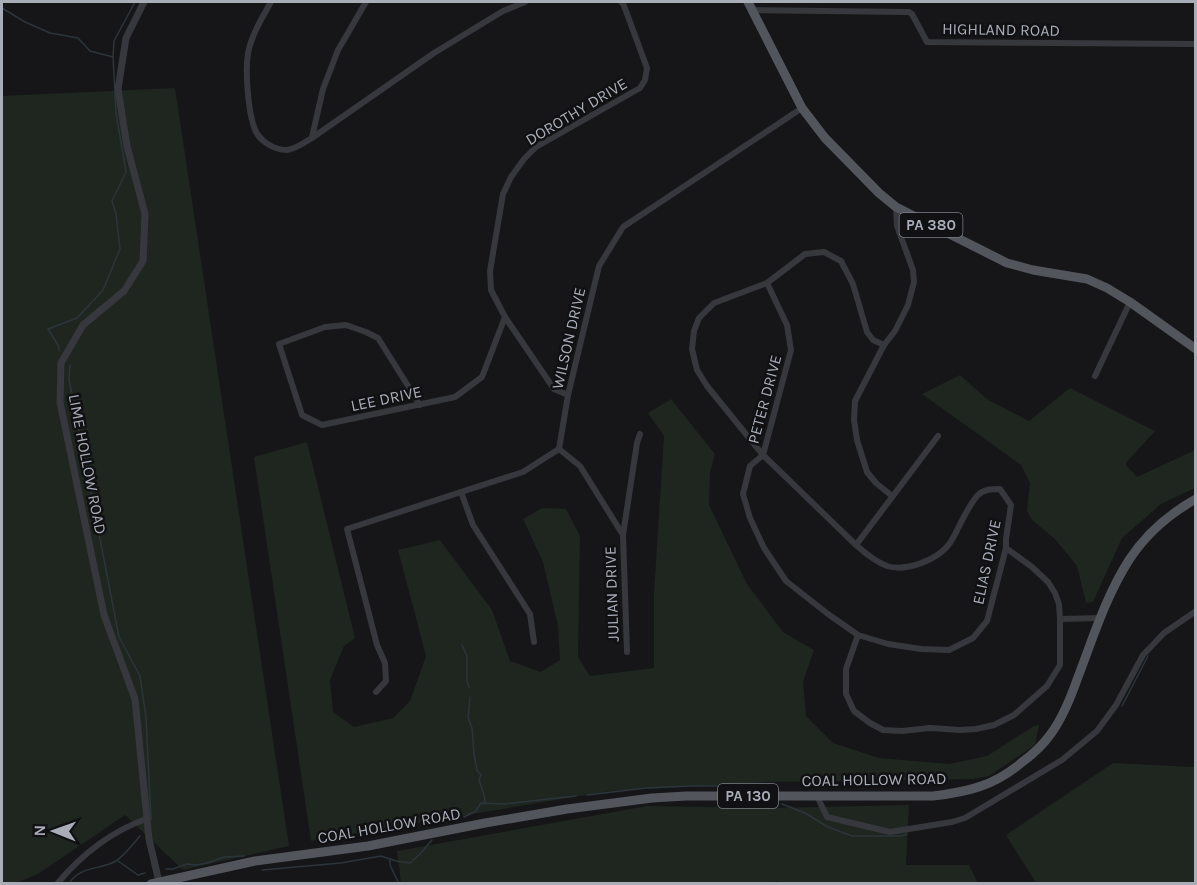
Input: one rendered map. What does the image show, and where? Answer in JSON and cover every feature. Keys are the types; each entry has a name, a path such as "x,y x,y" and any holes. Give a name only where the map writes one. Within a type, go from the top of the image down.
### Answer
{"main road":[{"name":"PA 380","path":"749,6 802,108 825,138 879,193 896,207 997,259 1018,267 1087,279 1107,288 1196,349"},
{"name":"COAL HOLLOW ROAD","path":"155,883 255,861 368,846 485,823 620,801 686,796 910,796 950,794 983,786 1015,769 1040,747 1059,722 1119,577 1136,550 1157,526 1196,499"}],"street":[{"name":"LIME HOLLOW ROAD","path":"144,2 126,38 118,89 127,146 145,214 143,261 124,291 83,325 61,363 60,402 104,615 135,699 146,819 155,883"},
{"path":"271,2 255,31 249,50 246,65 248,93 254,129 268,146 287,150 312,138 434,53 503,11 525,2"},
{"path":"312,138 323,89 338,50 366,2"},
{"name":"DOROTHY DRIVE","path":"568,394 554,389 505,317 491,290 490,271 503,194 510,177 524,159 536,147 640,88 645,80 647,68 621,2"},
{"name":"HIGHLAND ROAD","path":"749,6 909,12 927,42 1196,44"},
{"name":"WILSON DRIVE","path":"558,449 568,394 599,266 623,227 802,108"},
{"path":"892,496 867,472 857,440 854,420 855,401 908,305 914,282 913,270 897,226 896,207"},
{"path":"763,455 706,386 697,370 692,349 694,331 699,318 714,303 767,283 805,254 824,252 841,261 853,284 867,332 873,340 884,345"},
{"name":"PETER DRIVE","path":"763,455 791,350 788,326 767,283"},
{"path":"1095,376 1130,302"},
{"name":"LEE DRIVE","path":"420,405 378,338 366,332 346,325 325,327 279,344 302,415 322,425 420,405 455,397 482,377 505,317"},
{"path":"623,535 640,434"},
{"path":"856,545 938,436"},
{"path":"376,692 386,681 385,663 377,645 347,529 523,472 558,449"},
{"name":"JULIAN DRIVE","path":"558,449 580,466 623,535 627,652"},
{"name":"ELIAS DRIVE","path":"763,455 856,545 869,556 887,566 904,568 921,564 934,557 948,546 979,494 989,489 1000,489 1011,505 1006,548 987,621 973,638 949,650 921,649 888,644 858,635 828,614 786,581 764,548 750,518 743,494 750,466 763,455"},
{"path":"461,492 472,525 530,614 534,642"},
{"path":"858,635 846,669 846,694 854,711 883,730 976,729 994,725 1014,715 1047,686 1060,665 1060,619 1059,604 1048,582 1024,560 1006,548"},
{"path":"817,796 827,817 890,832 965,818 1062,760 1097,731 1116,705 1143,655 1164,633 1196,611"},
{"path":"1060,619 1101,618"},
{"path":"57,884 80,858 108,837 146,819"}],"shaded area":[{"path":"175,88 289,846 183,870 125,815 38,874 16,883 2,883 2,96"},
{"path":"960,375 988,400 1029,421 1070,388 1155,431 1125,464 1137,477 1195,450 1195,488 1161,504 1122,538 1093,602 1086,603 1077,566 1055,539 1032,520 1027,511 1030,483 1021,465 922,394"},
{"path":"671,399 715,454 710,472 709,505 747,584 783,632 814,650 803,682 806,716 833,743 879,758 949,764 987,756 1039,725 1035,745 989,776 973,779 768,782 610,791 311,841 254,457 307,442 355,638 344,646 330,680 333,712 354,727 393,718 410,701 426,656 398,550 440,540 492,610 510,661 541,672 560,660 558,626 543,562 523,519 542,508 566,509 580,536 578,657 590,676 654,668 654,593 664,436 648,413"},
{"path":"1113,763 1195,767 1195,883 1036,883 1006,835"},
{"path":"909,805 906,865 969,865 978,883 779,884 778,881 766,884 397,884 401,883 397,851 647,806 768,808"}],"waterway":[{"path":"59,351 48,329 77,318 103,290 120,249 116,214 112,201 126,172 116,113 113,57 114,41 135,2"},
{"path":"2,8 50,33 78,38 90,51 113,57"},
{"path":"70,365 69,379 119,637 140,676 146,717 151,820"},
{"path":"462,645 467,656 469,687"},
{"path":"1122,706 1148,656"},
{"path":"470,697 468,718 472,728 474,754 477,770 481,775 479,780 485,803"},
{"path":"587,795 646,788 762,786"},
{"path":"464,817 476,811 481,803 503,804 576,796"},
{"path":"782,804 852,836 907,834"},
{"path":"69,884 73,878 84,871 116,861 140,836"},
{"path":"262,870 341,863 381,856 410,863 432,840"},
{"path":"166,869 187,864 207,863 224,857 244,856"},
{"path":"390,860 399,884"},
{"path":"118,861 138,875 145,873"}]}
